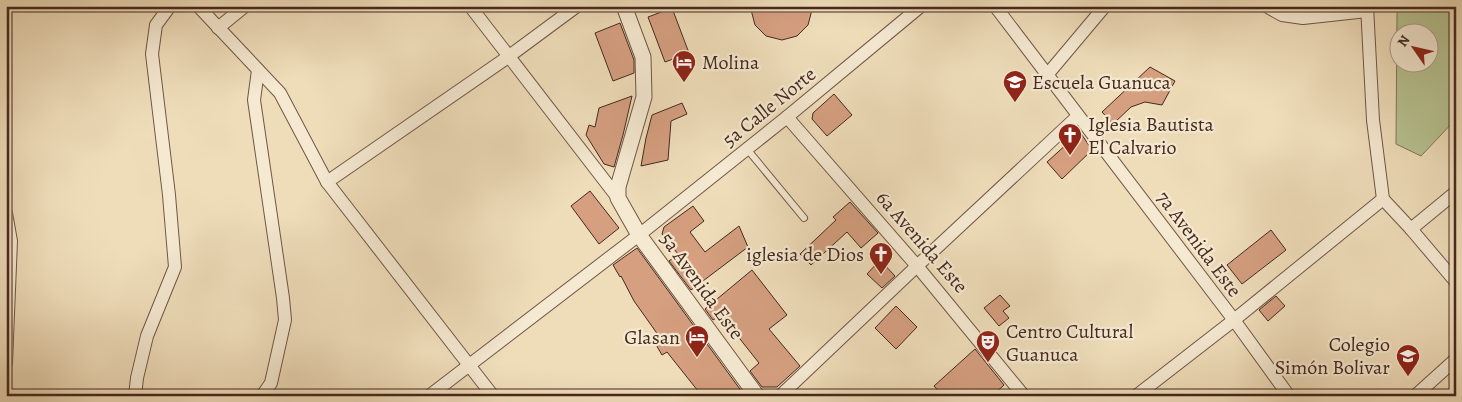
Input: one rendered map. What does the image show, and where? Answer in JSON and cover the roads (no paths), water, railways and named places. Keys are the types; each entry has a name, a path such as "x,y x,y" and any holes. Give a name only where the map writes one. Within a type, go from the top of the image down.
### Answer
{"street":[{"path":"135,396 137,378 147,336 175,267 169,195 152,54 156,24 170,6"},
{"path":"198,6 280,94 327,182 493,396"},
{"path":"218,28 244,6"},
{"path":"470,6 618,198"},
{"path":"327,182 508,57 577,6"},
{"path":"618,198 618,187 644,96 643,57 624,6"},
{"name":"5a Calle Norte","path":"429,396 639,235 787,117 921,6"},
{"name":"7a Avenida Este","path":"996,6 1234,320 1288,396"},
{"path":"1047,75 1105,6"},
{"path":"1266,6 1282,15 1303,18 1367,9 1373,120 1384,199 1456,282"},
{"path":"258,70 254,100 285,320 271,383 262,396"},
{"path":"780,396 1078,116"},
{"name":"6a Avenida Este","path":"787,117 917,266 1024,396"},
{"path":"1411,229 1456,192"},
{"name":"5a Avenida Este","path":"618,198 639,235 757,396"},
{"path":"1136,396 1384,199"},
{"path":"6,213 11,241 6,363"},
{"path":"1416,396 1456,359"}],"lane":[{"path":"747,149 804,218"}],"place":[{"name":"Molina","path":"684,83"},
{"name":"Escuela Guanuca","path":"1015,103"},
{"name":"Iglesia Bautista El Calvario","path":"1070,156"},
{"name":"iglesia de Dios","path":"881,275"},
{"name":"Glasan","path":"697,358"},
{"name":"Centro Cultural Guanuca","path":"988,363"},
{"name":"Colegio Simón Bolivar","path":"1408,377"}]}
